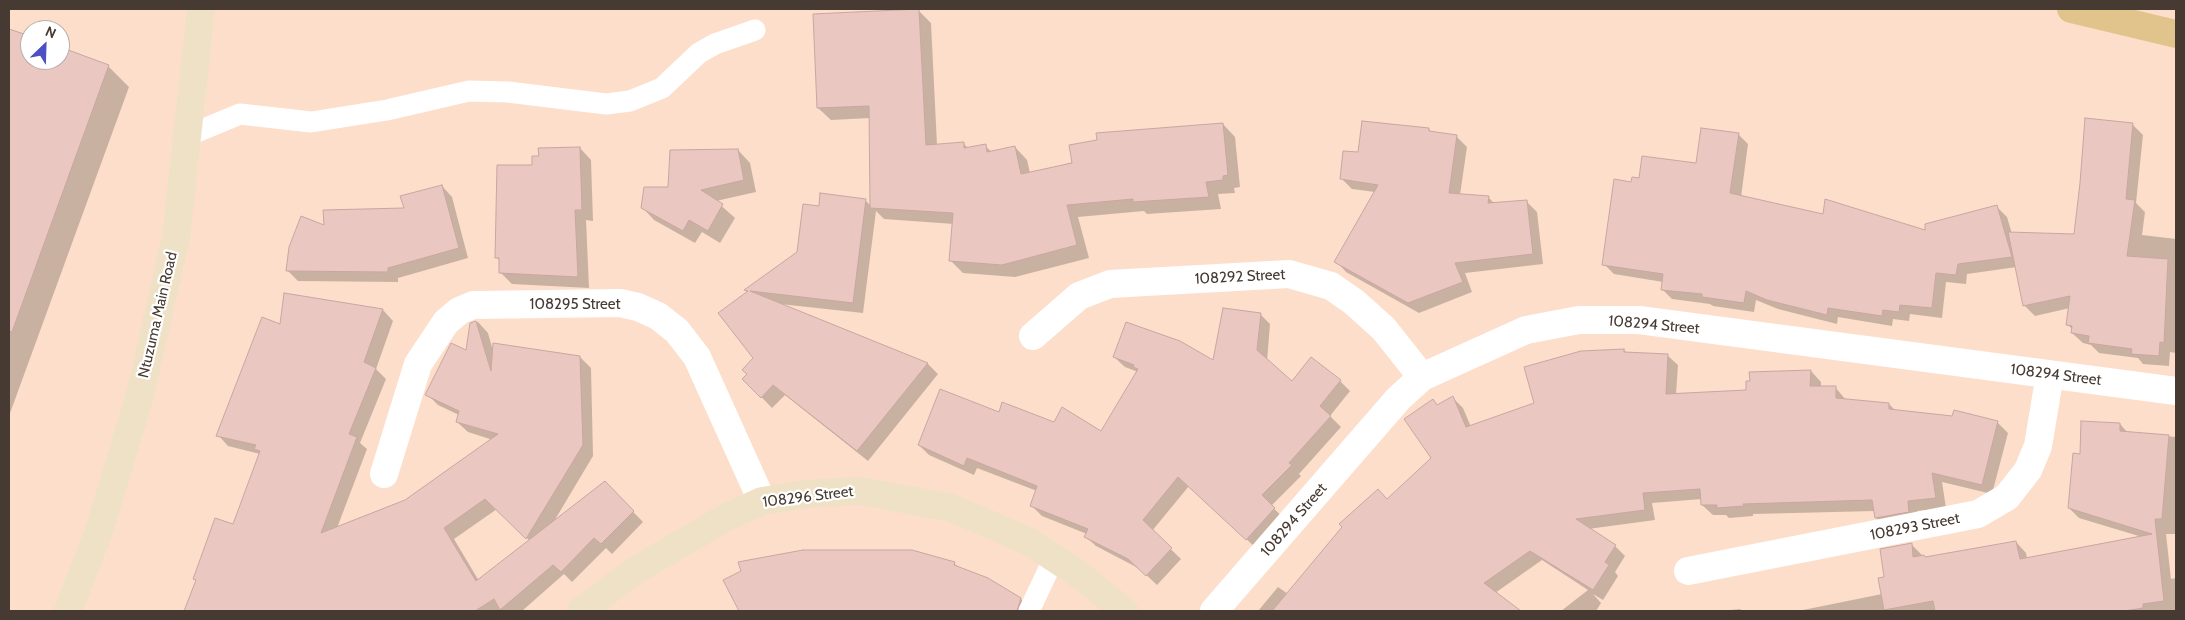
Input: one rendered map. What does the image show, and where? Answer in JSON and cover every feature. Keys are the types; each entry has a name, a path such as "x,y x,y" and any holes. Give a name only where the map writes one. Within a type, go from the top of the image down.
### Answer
{"main road":[{"path":"2071,9 2176,34"}],"street":[{"name":"Ntuzuma Main Road","path":"68,611 100,528 140,395 176,237 201,9"},
{"name":"108292 Street","path":"1033,336 1080,296 1110,284 1289,274 1331,286 1354,302 1384,329 1422,377"},
{"name":"108295 Street","path":"384,474 418,364 446,322 459,311 473,305 620,303 638,307 658,316 676,331 697,356 762,501"},
{"name":"108294 Street","path":"1214,611 1398,400 1422,377 1526,330 1579,320 1639,320 2176,390"},
{"name":"108293 Street","path":"1688,571 1978,514 2006,497 2028,470 2038,446 2050,374"},
{"name":"108296 Street","path":"581,611 636,570 724,518 762,501 807,494 860,491 952,508 1030,542 1080,574 1124,611"}],"lane":[{"path":"187,136 240,114 311,122 387,110 469,91 508,92 606,104 630,101 662,88 699,53 715,44 756,30"},
{"path":"1029,611 1054,558"}],"building":[{"path":"919,9 926,145 964,142 964,148 986,144 987,152 1015,146 1021,174 1072,163 1069,145 1097,140 1096,133 1223,123 1228,175 1223,176 1223,180 1206,182 1209,197 1133,202 1133,199 1067,205 1077,245 1002,265 949,261 953,213 870,208 869,106 817,108 813,14"},
{"path":"9,29 20,33 20,70 70,70 70,51 109,65 12,332 9,331"},
{"path":"2085,118 2133,123 2126,199 2135,200 2127,256 2168,259 2164,343 2160,342 2159,356 2131,354 2132,349 2088,343 2089,336 2071,333 2072,326 2066,325 2070,296 2023,306 2008,232 2074,234"},
{"path":"1362,121 1429,128 1429,131 1457,135 1449,193 1489,196 1488,203 1527,200 1533,254 1455,263 1463,282 1408,303 1334,262 1378,185 1340,179 1343,151 1358,152"},
{"path":"1701,128 1739,133 1730,193 1823,214 1825,199 1925,230 1925,224 1997,205 2012,257 1958,264 1956,275 1936,273 1932,308 1900,305 1899,312 1883,310 1882,316 1828,308 1827,315 1767,300 1746,291 1744,303 1702,297 1702,294 1661,290 1663,274 1602,265 1614,179 1631,182 1632,177 1639,178 1642,156 1696,163"},
{"path":"580,147 582,210 575,210 578,277 499,273 499,258 495,258 497,165 532,165 532,156 539,156 538,148"},
{"path":"738,149 744,180 701,190 723,204 708,231 689,220 683,231 641,208 644,187 668,187 670,150"},
{"path":"442,185 459,248 388,268 388,272 286,271 289,247 301,216 324,225 323,210 404,208 400,196"},
{"path":"820,193 866,199 853,303 750,291 928,363 857,451 773,385 761,398 742,379 747,374 742,370 753,358 718,313 748,291 744,290 797,252 803,204 819,206"},
{"path":"284,293 383,309 364,362 376,368 349,434 357,437 321,533 405,500 498,434 456,422 459,411 425,395 451,343 466,350 470,323 476,321 491,371 493,343 580,356 583,445 526,539 485,499 444,528 476,581 605,481 634,511 601,544 594,538 561,572 553,565 500,610 494,599 475,611 184,611 196,580 193,579 215,518 233,524 260,451 254,449 256,445 216,436 262,317 280,324"},
{"path":"1223,308 1261,313 1257,350 1292,381 1311,357 1341,380 1320,406 1331,416 1289,463 1292,465 1262,495 1275,508 1246,540 1178,477 1143,520 1172,548 1146,576 1128,559 1084,537 1088,529 1030,506 1037,486 967,458 964,466 918,445 940,389 999,412 1002,402 1054,422 1062,407 1101,431 1138,369 1133,367 1134,365 1113,357 1126,322 1180,341 1213,360"},
{"path":"1624,349 1624,352 1668,354 1666,394 1746,390 1746,381 1750,381 1749,372 1811,370 1810,386 1836,386 1836,398 1889,403 1889,409 1952,416 1954,410 1998,421 1982,485 1932,473 1936,498 1908,501 1909,512 1875,518 1872,500 1743,504 1744,506 1717,508 1717,505 1701,505 1700,489 1643,493 1645,510 1576,519 1616,545 1605,562 1609,565 1593,590 1530,551 1484,583 1521,611 1272,611 1342,527 1339,524 1378,489 1387,499 1431,458 1404,419 1433,399 1437,405 1453,396 1466,427 1534,403 1524,367 1581,351"},
{"path":"2081,421 2120,423 2120,431 2169,435 2162,519 2155,519 2164,601 2143,604 2143,608 2124,611 1935,611 1933,601 1884,610 1878,578 1884,577 1880,549 1912,543 1913,557 1924,555 1925,557 2016,541 2020,559 2152,534 2068,508 2073,453 2080,454"},
{"path":"803,550 912,550 955,562 954,565 988,578 1021,598 1017,611 739,611 723,580 741,571 738,562"}]}
